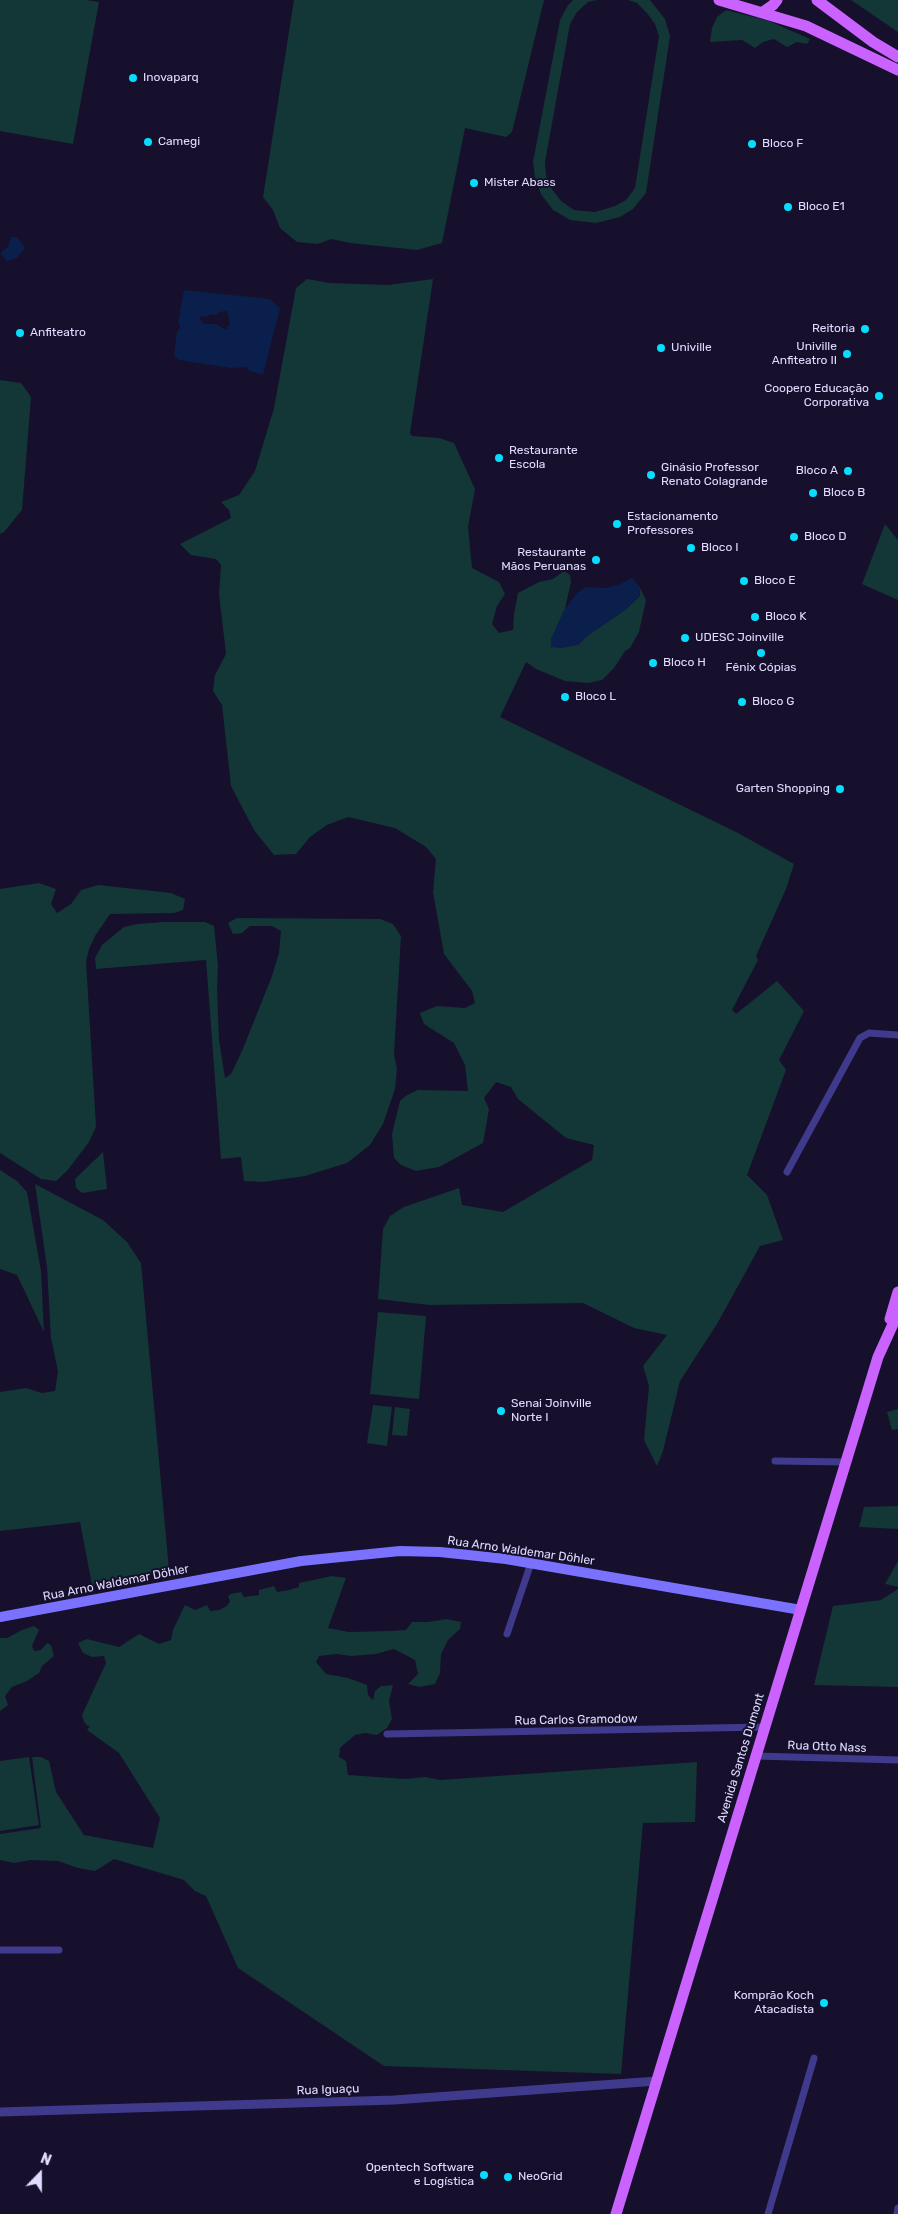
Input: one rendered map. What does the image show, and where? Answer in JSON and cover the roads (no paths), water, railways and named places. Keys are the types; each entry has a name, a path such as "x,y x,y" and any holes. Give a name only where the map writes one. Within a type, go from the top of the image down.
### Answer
{"main road":[{"path":"719,0 806,26 898,70"},
{"path":"763,12 777,0"},
{"path":"817,0 866,37 898,57"},
{"path":"878,1357 898,1292"},
{"name":"Avenida Santos Dumont","path":"616,2214 878,1357 898,1313"},
{"name":"Rua Arno Waldemar Döhler","path":"0,1618 334,1556 423,1551 465,1554 531,1564 801,1610"}],"street":[{"path":"787,1172 860,1038 869,1033 898,1035"},
{"path":"776,1461 846,1462"},
{"path":"507,1634 531,1564"},
{"name":"Rua Carlos Gramodow","path":"387,1734 765,1727"},
{"name":"Rua Otto Nass","path":"756,1756 898,1760"},
{"path":"0,1950 59,1950"},
{"path":"768,2214 814,2058"},
{"name":"Rua Iguaçu","path":"0,2112 394,2100 657,2081"},
{"path":"897,2214 898,2208"}],"water":[{"path":"11,237 17,237 25,248 17,258 7,261 0,253 8,247"},
{"path":"184,290 270,299 280,308 263,375 250,371 246,367 231,368 179,360 174,355 177,331 180,324 178,323","holes":["227,311 230,324 226,330 216,324 203,324 199,316 206,317 211,314 215,316 219,312"]},
{"path":"632,578 639,586 640,595 625,610 587,636 578,645 561,648 551,647 551,639 565,609 577,593 586,587 606,588 618,585"}],"place":[{"name":"Inovaparq","path":"133,78"},
{"name":"Camegi","path":"148,142"},
{"name":"Bloco F","path":"752,144"},
{"name":"Mister Abass","path":"474,183"},
{"name":"Bloco E1","path":"788,207"},
{"name":"Reitoria","path":"865,329"},
{"name":"Anfiteatro","path":"20,333"},
{"name":"Univille","path":"661,348"},
{"name":"Univille Anfiteatro II","path":"847,354"},
{"name":"Coopero Educação Corporativa","path":"879,396"},
{"name":"Restaurante Escola","path":"499,458"},
{"name":"Bloco A","path":"848,471"},
{"name":"Ginásio Professor Renato Colagrande","path":"651,475"},
{"name":"Bloco B","path":"813,493"},
{"name":"Estacionamento Professores","path":"617,524"},
{"name":"Bloco D","path":"794,537"},
{"name":"Bloco I","path":"691,548"},
{"name":"Restaurante Mãos Peruanas","path":"596,560"},
{"name":"Bloco E","path":"744,581"},
{"name":"Bloco K","path":"755,617"},
{"name":"UDESC Joinville","path":"685,638"},
{"name":"Fênix Cópias","path":"761,653"},
{"name":"Bloco H","path":"653,663"},
{"name":"Bloco L","path":"565,697"},
{"name":"Bloco G","path":"742,702"},
{"name":"Garten Shopping","path":"840,789"},
{"name":"Senai Joinville Norte I","path":"501,1411"},
{"name":"Komprão Koch Atacadista","path":"824,2003"},
{"name":"Opentech Software e Logística","path":"484,2175"},
{"name":"NeoGrid","path":"508,2177"}]}
